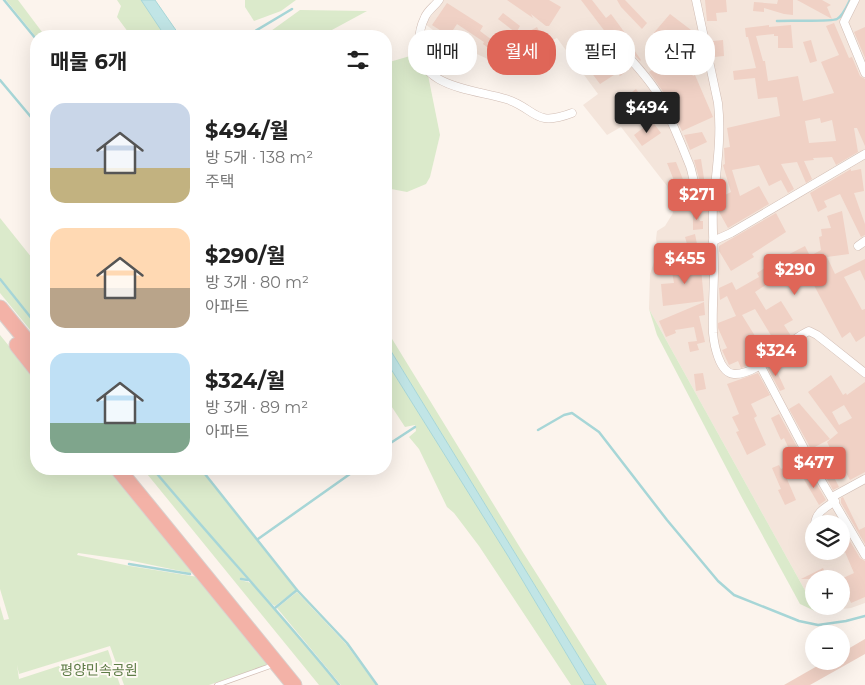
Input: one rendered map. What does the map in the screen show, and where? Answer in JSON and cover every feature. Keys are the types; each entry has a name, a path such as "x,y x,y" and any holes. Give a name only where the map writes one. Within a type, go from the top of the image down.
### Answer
{"highway":[{"path":"0,308 30,345"},
{"path":"0,324 30,362"},
{"path":"123,475 294,685"},
{"path":"136,475 306,685"},
{"path":"278,663 286,685"}],"street":[{"path":"440,0 424,18 419,33 418,53 429,73 450,85 508,100 533,115 542,118 559,118 572,113"},
{"path":"696,0 720,121 714,203 713,334 720,364 727,372 735,374 760,365 800,335 809,331 865,373"},
{"path":"855,0 844,22 865,73"},
{"path":"635,67 650,81 660,97 692,172 695,186 705,197 714,203"},
{"path":"714,241 865,154"},
{"path":"760,365 814,467 865,555"},
{"path":"817,515 833,499 865,479"}],"lane":[{"path":"217,685 278,663"}],"shaded area":[{"path":"443,0 865,0 865,603 850,608 850,570 805,570 805,590 649,309 650,274 658,250 657,231 665,226 673,213 667,186 621,127 607,135 583,105 598,94 584,75 635,75 635,30 566,30 566,50 556,38 556,30 487,30 487,59 477,54 477,30 433,30 425,24"}],"green space":[{"path":"6,0 18,0 40,30 30,30"},
{"path":"117,0 141,0 161,30 127,30 117,17 121,6"},
{"path":"245,0 296,0 281,11 254,21 245,7"},
{"path":"300,10 367,11 332,30 272,30"},
{"path":"408,57 408,75 428,75 440,135 430,177 426,184 407,192 392,189 392,61"},
{"path":"0,218 30,256 30,316 0,278"},
{"path":"0,281 30,318 30,330 0,293"},
{"path":"649,309 805,590 805,606 800,604 741,496 657,335"},
{"name":"평양민속공원","path":"0,335 30,372 30,475 114,475 193,572 190,573 128,560 78,553 77,555 198,577 267,663 265,666 209,685 124,685 110,646 19,674 17,665 19,679 108,650 120,685 0,685 0,606 4,620 9,619 0,589"},
{"path":"392,339 607,685 596,685 392,353"},
{"path":"392,371 508,556 585,685 571,685 479,546 454,513 447,507 419,449 409,437 416,431 415,425 405,427 392,407"},
{"path":"148,475 157,475 247,579 240,578 240,580 252,584 275,608 338,685 319,685"},
{"path":"159,475 205,475 296,590 275,606 205,530"},
{"path":"297,592 346,644 376,685 341,685 277,608"}],"water":[{"path":"141,0 155,0 176,30 161,30"},
{"path":"392,353 596,685 585,685 508,556 392,371"}],"building":[{"path":"507,0 549,0 561,7 549,26 546,26 531,14 533,18"},
{"path":"581,0 592,0 606,18 611,14 623,30 604,30"},
{"path":"617,0 625,0 647,23 642,29 621,7"},
{"path":"705,0 726,0 727,12 716,13 717,21 707,21"},
{"path":"778,0 793,0 793,15 764,8 764,12 753,11 754,2 777,4"},
{"path":"797,0 822,0 831,5 827,7 832,19"},
{"path":"447,3 483,26 480,31 487,36 487,47 483,44 484,42 477,37 477,30 466,30 457,24 453,30 440,30 432,25"},
{"path":"503,13 520,26 518,30 512,30 498,19"},
{"path":"670,14 691,30 675,30 656,30"},
{"path":"834,23 849,58 852,57 860,76 865,79 865,146 857,128 854,128 858,152 836,165 832,157 813,158 814,160 804,161 812,179 806,183 797,162 781,164 794,189 788,193 781,180 769,186 759,165 732,170 740,196 759,186 769,204 728,228 718,210 719,198 731,192 723,165 725,164 724,148 730,147 727,128 780,116 777,97 758,99 755,78 734,80 733,71 756,68 745,28 791,25 793,48 778,48 778,36 774,36 774,34 756,36 763,61 765,61 768,81 798,76 803,101 834,93 821,62 839,55 826,26","holes":["820,118 821,123 832,120 836,141 809,143 805,121"]},
{"path":"865,27 865,58 854,32"},
{"path":"723,40 724,56 715,57 715,41"},
{"path":"811,40 817,61 810,63 803,42"},
{"path":"635,51 641,60 635,56"},
{"path":"593,75 614,75 600,84"},
{"path":"651,75 695,75 713,117 682,131 664,93"},
{"path":"636,89 655,117 650,121 641,108 629,117 618,103"},
{"path":"652,121 661,133 642,146 634,135"},
{"path":"702,132 707,142 690,150 684,135"},
{"path":"701,159 705,185 701,186 694,160"},
{"path":"676,162 692,202 681,206 675,188 677,188 667,163"},
{"path":"851,169 851,171 861,169 864,191 854,193 865,224 865,235 861,237 840,194 824,201 827,207 818,212 810,193"},
{"path":"693,204 700,221 703,221 703,229 693,230"},
{"path":"842,211 849,254 827,257 835,274 865,259 865,281 860,270 844,277 862,310 865,309 865,336 856,342 850,332 842,338 808,274 788,286 781,275 755,292 766,310 781,301 793,320 784,325 791,336 767,353 761,345 772,337 755,309 742,315 760,344 747,352 749,356 746,358 749,365 741,368 738,361 729,365 722,350 727,348 718,328 718,323 736,316 727,296 720,300 719,288 732,282 736,290 759,277 757,273 774,262 805,246 810,256 821,250 819,237 822,236 821,229 831,228 827,216"},
{"path":"776,213 786,232 752,254 754,257 731,271 719,251 719,246"},
{"path":"695,234 698,249 689,251 685,237"},
{"path":"695,252 701,268 704,301 663,306 661,284 674,283 672,272 692,268 687,255"},
{"path":"704,302 705,315 699,316 705,342 697,344 699,350 690,352 688,342 697,341 694,327 675,330 676,333 666,337 659,321"},
{"path":"773,363 785,389 780,391 767,367"},
{"path":"703,373 706,389 696,391 694,374"},
{"path":"758,373 770,395 751,404 757,416 754,418 766,445 747,455 736,432 739,431 732,417 739,414 727,384"},
{"path":"831,375 843,395 846,393 847,395 865,382 865,472 850,480 844,469 833,475 839,487 833,490 821,468 836,460 827,442 838,433 808,392","holes":["844,405 852,418 839,425 832,412"]},
{"path":"799,403 830,439 811,449 789,409"},
{"path":"779,414 801,454 793,458 784,438 781,440 771,418"},
{"path":"801,460 805,470 787,479 796,500 785,505 778,490 781,489 772,468 779,465 781,469"},
{"path":"810,473 826,500 819,505 802,476"},
{"path":"843,497 859,530 865,527 865,544 850,518 850,515 848,515 841,503 841,498"},
{"path":"850,541 860,558 865,561 865,597 851,603 850,575 854,573 848,560 850,560"},
{"path":"865,639 865,654 850,662 850,648"},
{"path":"810,670 837,670 810,685 784,685"}],"waterway":[{"path":"4,0 30,32"},
{"path":"777,21 837,19 843,13 850,0"},
{"path":"257,30 292,9"},
{"path":"0,80 30,116"},
{"path":"0,279 30,316"},
{"path":"538,430 564,415 572,413 599,432 667,520 718,581 734,595 799,621 818,625 865,616"},
{"path":"392,442 415,427"},
{"path":"158,475 339,685"},
{"path":"206,475 297,590 347,643 377,685"},
{"path":"258,539 349,475"},
{"path":"129,564 190,574"},
{"path":"241,579 248,580"},
{"path":"275,608 297,590"}]}
